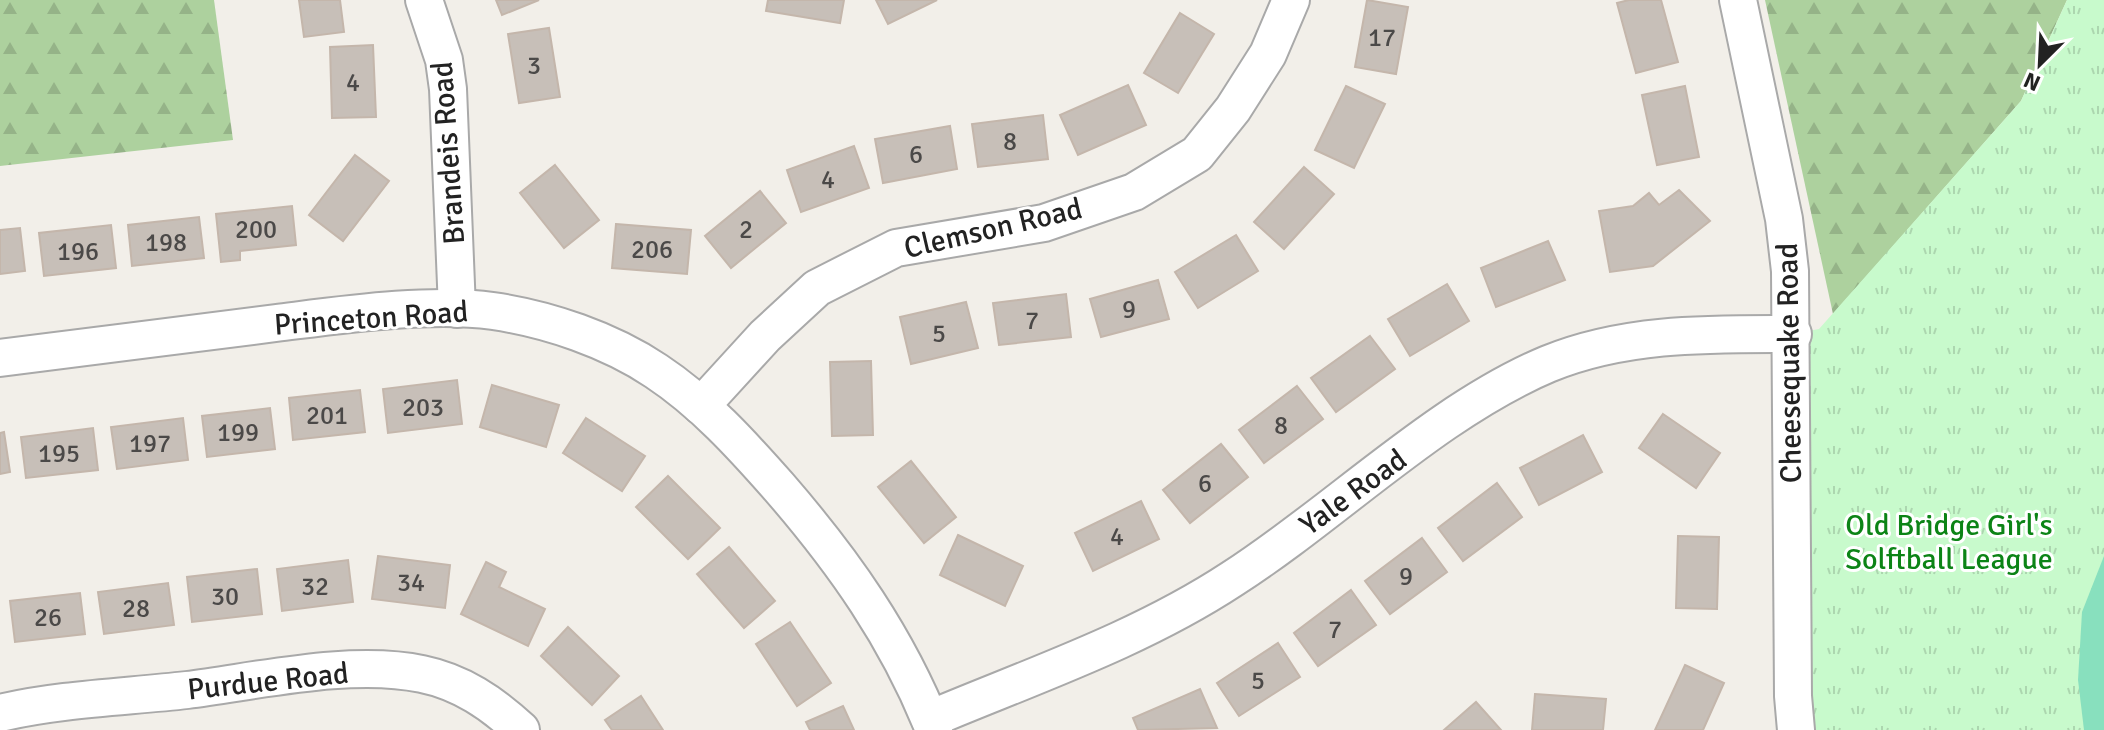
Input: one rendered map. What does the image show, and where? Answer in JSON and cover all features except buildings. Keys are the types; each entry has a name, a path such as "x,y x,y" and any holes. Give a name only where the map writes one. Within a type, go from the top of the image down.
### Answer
{"street":[{"name":"Brandeis Road","path":"424,0 444,60 448,89 457,309"},
{"name":"Clemson Road","path":"701,406 765,336 817,288 896,248 1044,223 1134,192 1197,154 1233,109 1268,54 1291,0"},
{"name":"Cheesequake Road","path":"1738,0 1784,219 1793,334 1793,656 1796,730"},
{"name":"Princeton Road","path":"0,358 325,317 457,309 526,318 600,342 655,370 701,406 770,478 861,588 892,638 932,724"},
{"name":"Yale Road","path":"932,724 1130,636 1199,600 1263,559 1476,403 1550,363 1656,337 1793,334"},
{"name":"Purdue Road","path":"0,713 330,673 396,670 426,674 460,686 499,711 521,730"}],"green space":[{"path":"0,0 214,0 233,140 0,166"},
{"path":"1765,0 2067,0 2021,101 1833,314"},
{"name":"Old Bridge Girl's Solftball League","path":"2067,0 2104,0 2104,730 1796,730 1793,334 1819,329 2021,101"},
{"path":"2104,556 2104,730 2084,730 2078,680 2082,612"}]}
